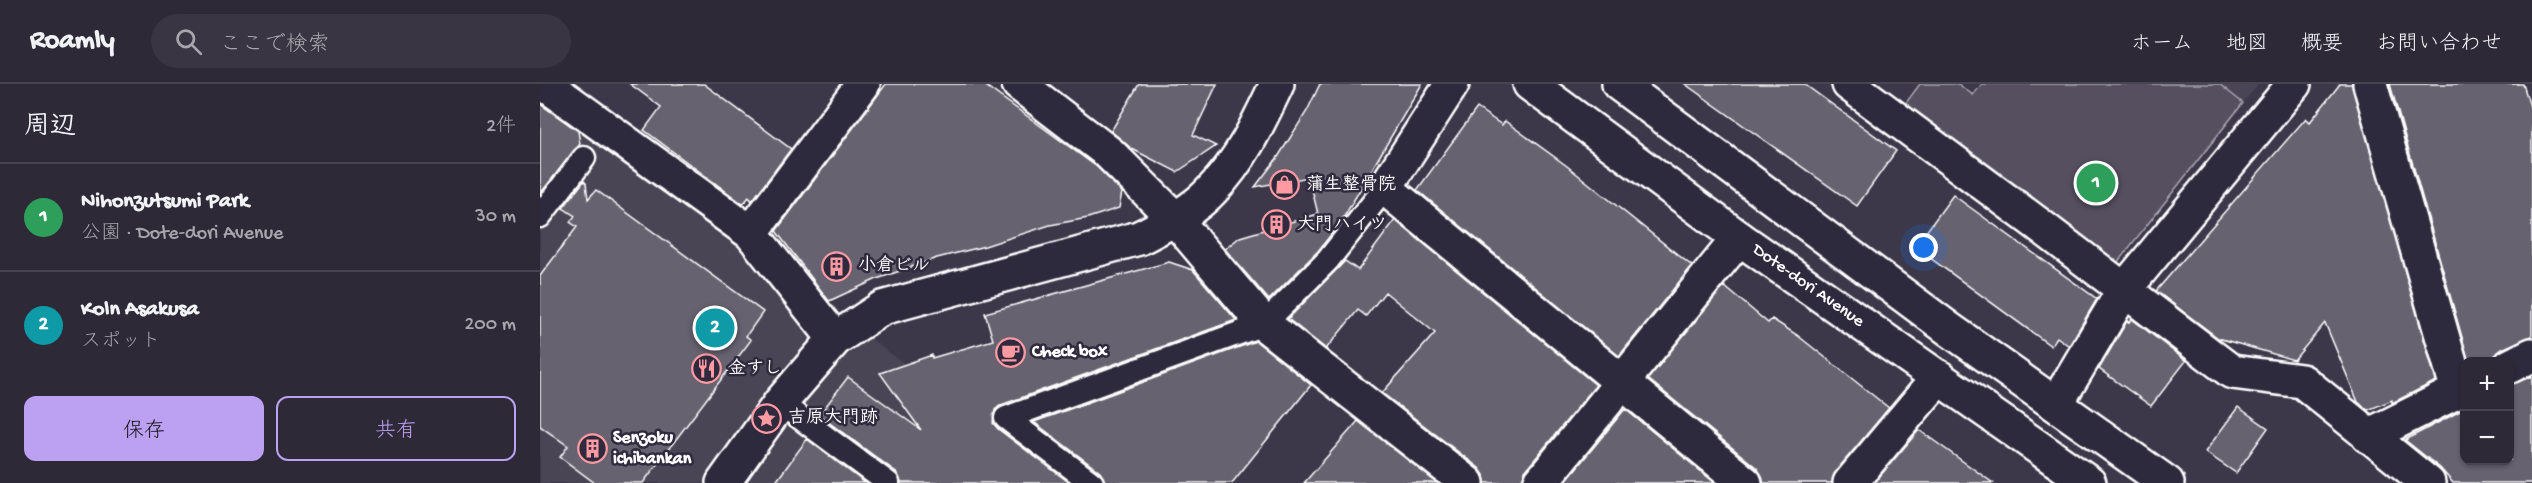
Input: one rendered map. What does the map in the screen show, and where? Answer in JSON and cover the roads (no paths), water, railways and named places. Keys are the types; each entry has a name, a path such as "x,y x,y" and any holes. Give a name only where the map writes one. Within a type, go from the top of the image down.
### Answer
{"street":[{"path":"545,84 751,233 835,339"},
{"path":"751,233 863,84"},
{"path":"1019,84 1109,153 1175,219 1264,324 1467,483"},
{"path":"723,483 780,403 835,339 882,308 1139,238 1175,219 1212,191 1248,145 1277,84"},
{"path":"1452,84 1385,188 1745,483"},
{"name":"Dote-dori Avenue","path":"1530,84 1739,238 2089,483"},
{"path":"1619,84 1940,322 2167,483"},
{"path":"1849,84 2232,372 2302,381 2428,483"},
{"path":"2056,404 2124,290 2294,84"},
{"path":"2370,84 2460,387"},
{"path":"1540,483 1739,238"},
{"path":"2514,364 2532,355"},
{"path":"1850,483 1939,377"},
{"path":"2368,436 2460,390"}],"lane":[{"path":"540,216 584,158"},
{"path":"1092,483 1006,418 1264,324 1328,260 1385,188"},
{"path":"780,403 888,483"}],"place":[{"name":"Nihonzutsumi Park","path":"2096,183"},
{"name":"蒲生整骨院","path":"1285,185"},
{"name":"大門ハイツ","path":"1276,225"},
{"name":"小倉ビル","path":"837,266"},
{"name":"Koln Asakusa","path":"715,328"},
{"name":"Check box","path":"1011,352"},
{"name":"金すし","path":"707,369"},
{"name":"吉原大門跡","path":"767,418"},
{"name":"Senzoku ichibankan","path":"592,448"}]}
